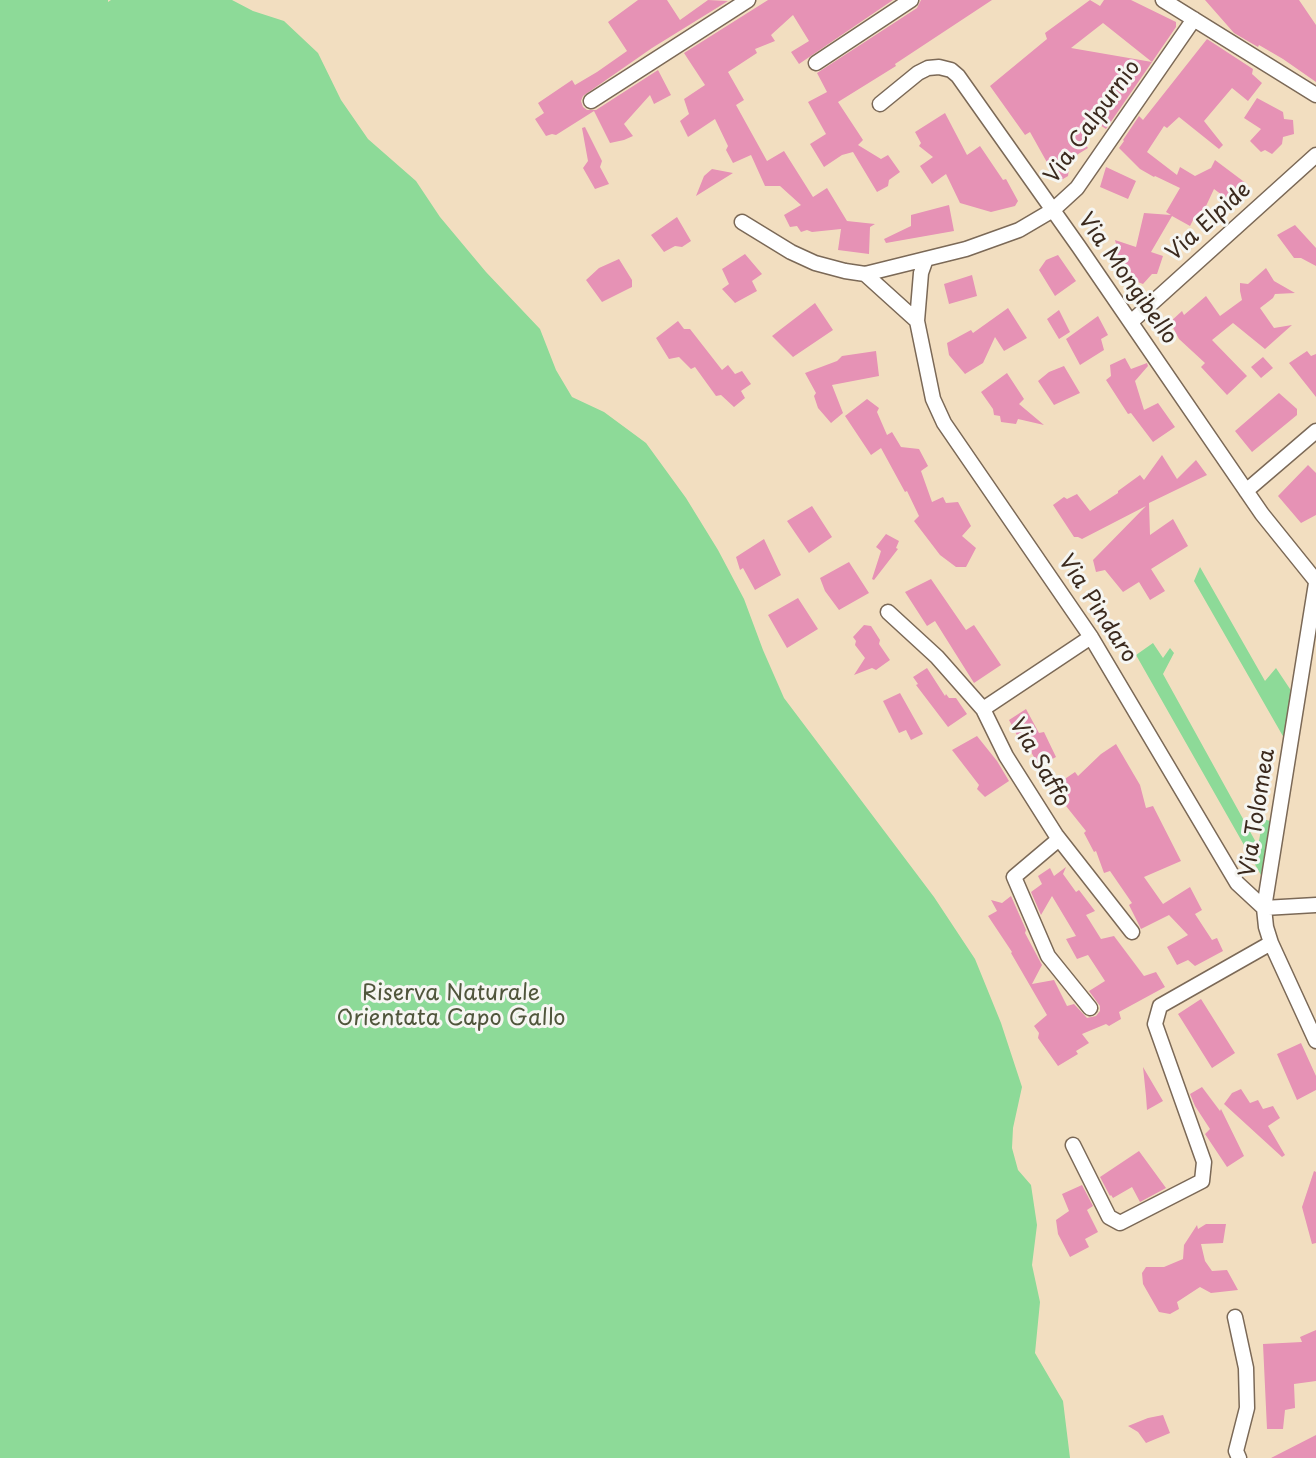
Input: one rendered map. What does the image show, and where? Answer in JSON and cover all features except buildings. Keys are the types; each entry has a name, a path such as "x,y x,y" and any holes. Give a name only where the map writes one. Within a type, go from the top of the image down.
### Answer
{"street":[{"path":"591,101 748,0"},
{"path":"816,63 911,0"},
{"path":"1163,0 1316,95"},
{"name":"Via Calpurnio","path":"742,222 815,263 865,274 966,249 1019,230 1053,210 1077,188 1194,19"},
{"name":"Via Mongibello","path":"880,104 928,68 951,70 958,76 1262,514 1316,582"},
{"name":"Via Elpide","path":"1131,322 1316,155"},
{"name":"Via Pindaro","path":"926,259 921,273 917,321 933,399 944,423 1091,637 1237,883 1264,908"},
{"path":"865,274 917,321"},
{"path":"1246,491 1316,431"},
{"name":"Via Tolomea","path":"1316,582 1264,908 1271,943 1316,1041"},
{"name":"Via Saffo","path":"888,612 937,657 983,709 1006,756 1059,839 1132,932"},
{"name":"Via Saffo","path":"983,709 1091,637"},
{"name":"Via Saffo","path":"1059,839 1014,877 1048,956 1090,1008"},
{"path":"1264,908 1316,905"},
{"path":"1073,1145 1109,1217 1120,1223 1202,1181 1204,1162 1155,1024 1160,1006 1271,943"},
{"path":"1235,1317 1246,1368 1247,1408 1236,1451 1239,1458"}],"green space":[{"name":"Riserva Naturale Orientata Capo Gallo","path":"0,0 232,0 284,21 318,53 341,100 368,139 416,181 440,217 486,272 540,329 556,370 572,397 604,412 646,443 686,498 718,550 744,599 784,698 934,897 975,959 1022,1087 1012,1148 1018,1170 1031,1185 1037,1225 1032,1265 1040,1302 1035,1353 1063,1401 1070,1458 0,1458"},
{"path":"1200,567 1265,681 1276,668 1292,692 1284,738 1194,581"},
{"path":"1153,643 1163,658 1170,648 1174,653 1163,674 1258,846 1263,819 1270,821 1261,875 1136,655"}]}
